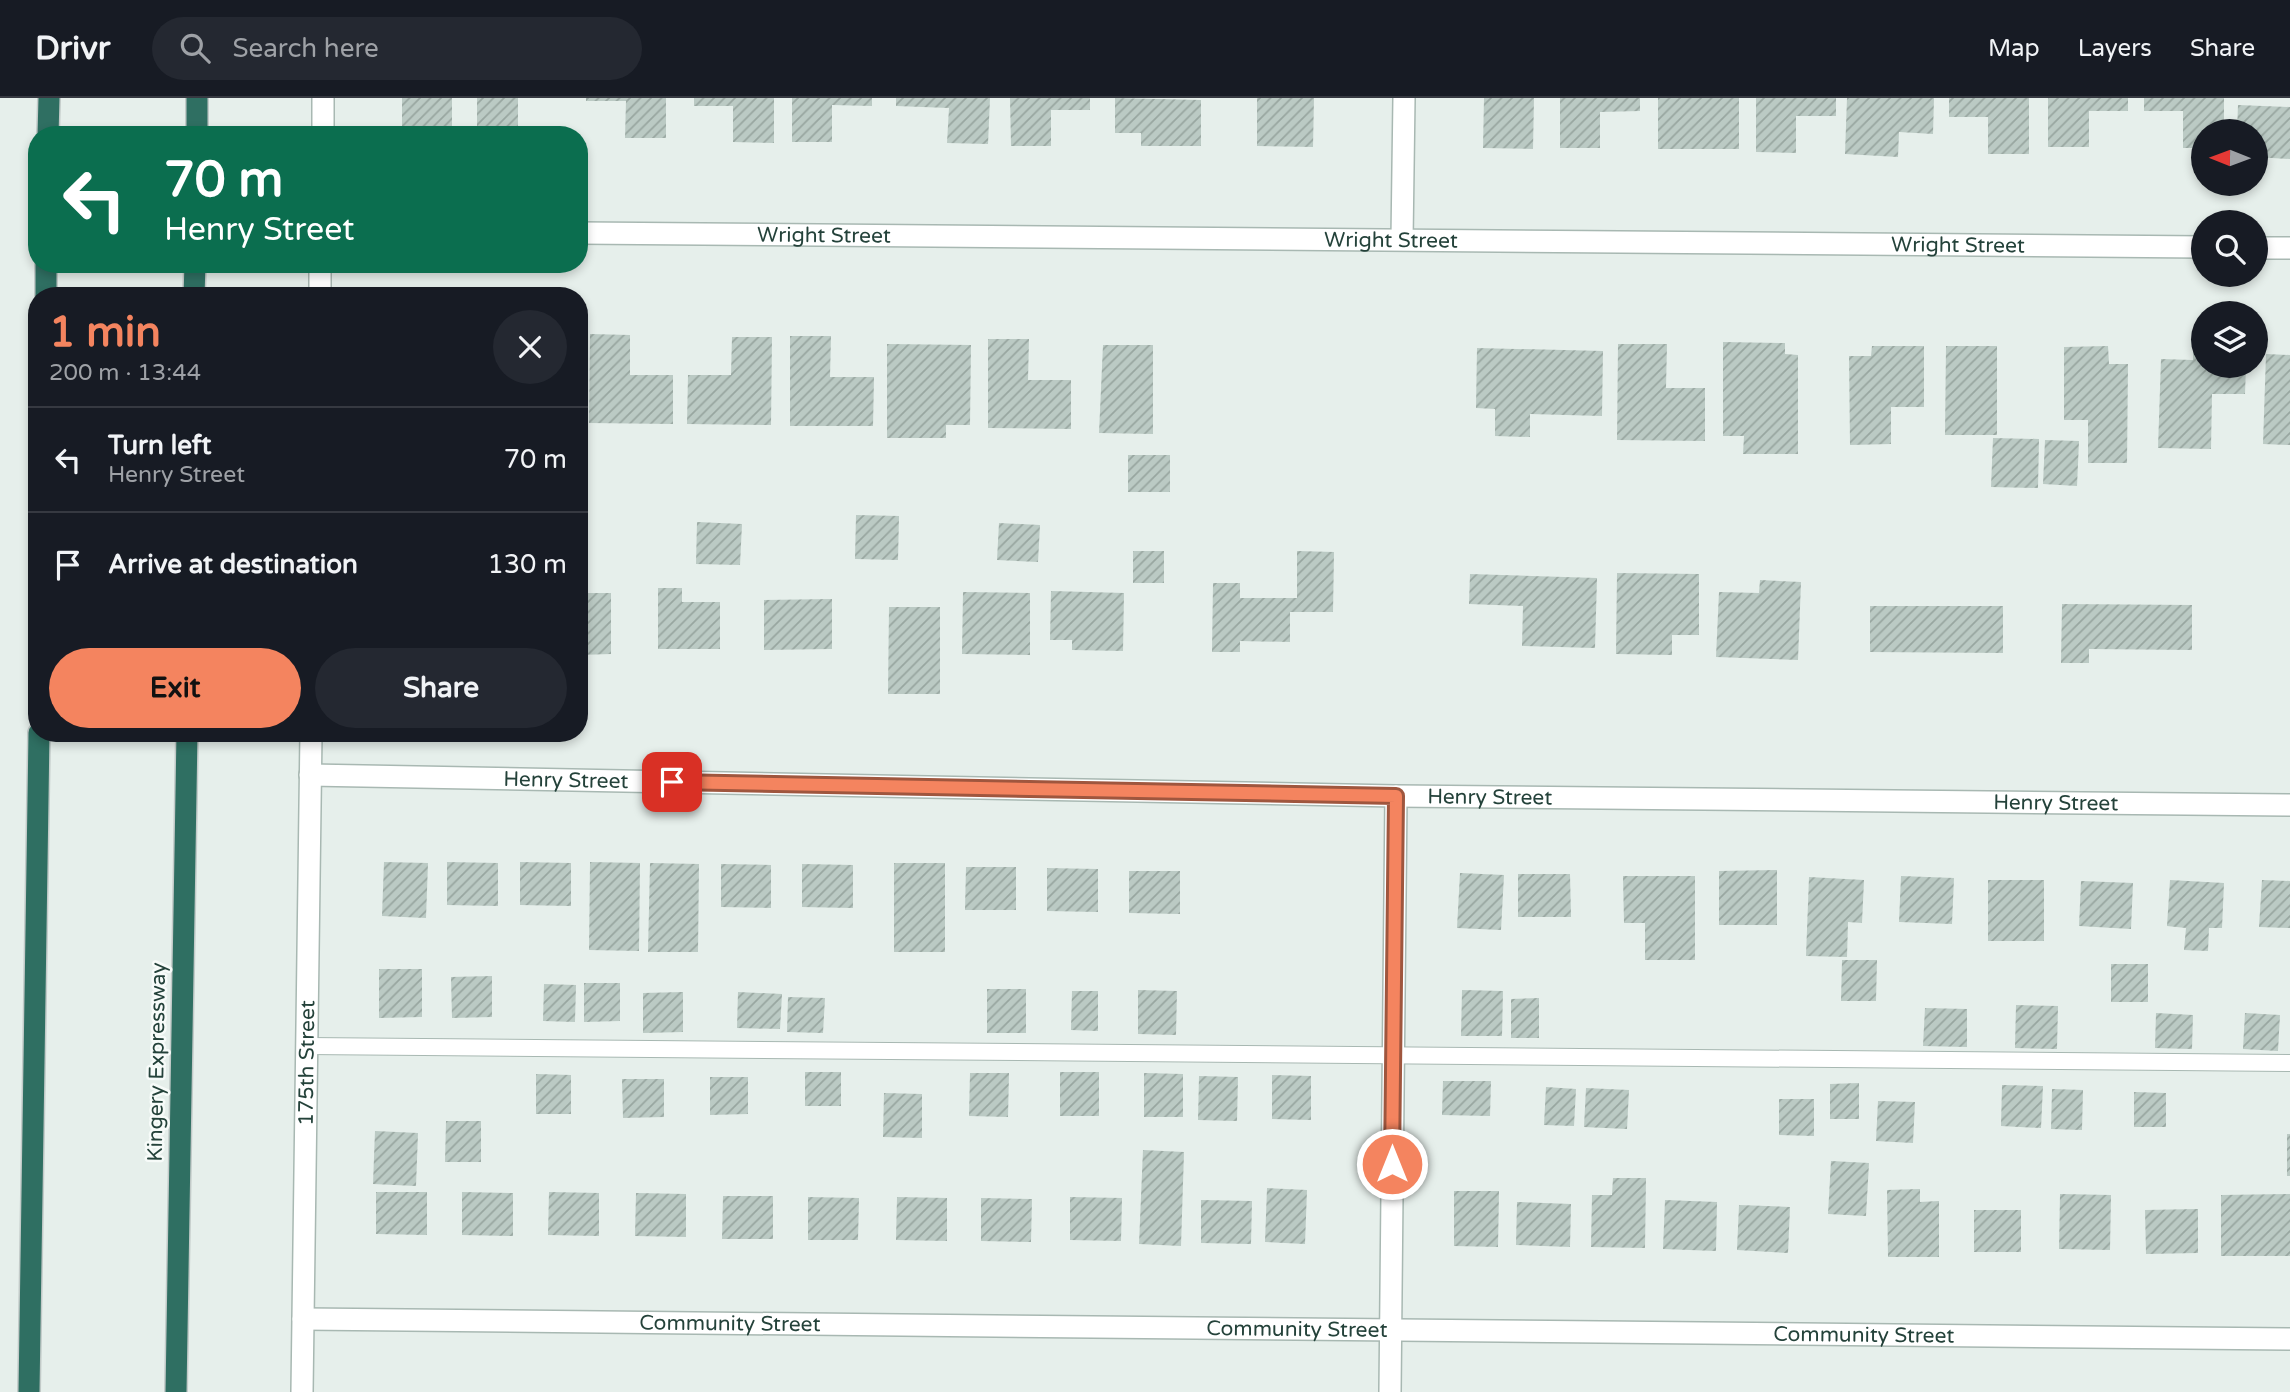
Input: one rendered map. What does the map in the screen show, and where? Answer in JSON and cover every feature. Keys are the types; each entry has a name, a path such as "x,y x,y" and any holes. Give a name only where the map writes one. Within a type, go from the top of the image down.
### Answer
{"highway":[{"path":"48,126 49,98"},
{"path":"197,98 197,126"},
{"path":"29,1392 39,742"},
{"name":"Kingery Expressway","path":"176,1392 187,742"}],"street":[{"path":"323,98 323,126"},
{"path":"1402,239 1404,98"},
{"name":"Wright Street","path":"588,233 2191,247"},
{"path":"2268,248 2290,248"},
{"name":"175th Street","path":"302,1392 311,742"},
{"name":"Henry Street","path":"310,775 1396,796 2290,805"},
{"path":"1390,1392 1396,796"},
{"name":"Community Street","path":"303,1319 2290,1339"}],"lane":[{"path":"307,1046 2290,1063"}],"building":[{"path":"402,98 452,98 452,126 402,126"},
{"path":"477,98 518,98 518,126 477,126"},
{"path":"586,98 666,98 666,138 625,138 626,101 586,101"},
{"path":"694,98 774,98 774,143 733,142 733,106 694,106"},
{"path":"792,98 872,98 872,106 832,105 832,142 792,142"},
{"path":"896,98 990,98 988,144 947,143 949,108 896,106"},
{"path":"1010,98 1090,98 1090,110 1051,110 1051,146 1011,146"},
{"path":"1115,98 1201,100 1201,146 1141,146 1141,133 1115,133"},
{"path":"1257,98 1314,98 1313,147 1257,146"},
{"path":"1484,98 1534,98 1533,149 1483,148"},
{"path":"1560,98 1640,98 1640,111 1600,112 1600,148 1560,148"},
{"path":"1658,98 1739,98 1739,149 1658,149"},
{"path":"1756,98 1836,98 1836,116 1796,116 1796,153 1756,152"},
{"path":"1847,98 1934,98 1933,134 1899,132 1898,157 1845,154"},
{"path":"1949,98 2029,98 2029,154 1988,154 1988,117 1949,117"},
{"path":"2048,98 2128,98 2128,111 2089,111 2089,147 2048,147"},
{"path":"2144,98 2224,98 2224,119 2191,119 2191,148 2183,148 2183,111 2144,111"},
{"path":"2238,105 2290,107 2290,159 2268,158 2268,119 2237,119"},
{"path":"590,334 630,335 630,375 673,375 673,424 589,423"},
{"path":"790,336 831,336 830,377 874,377 873,426 790,426"},
{"path":"732,337 772,337 771,425 687,424 688,375 731,375"},
{"path":"988,339 1029,339 1028,380 1071,380 1071,429 988,428"},
{"path":"1723,342 1785,343 1785,354 1798,355 1798,454 1743,454 1744,436 1723,436"},
{"path":"887,344 971,345 970,425 946,425 946,438 887,438"},
{"path":"1618,344 1667,344 1666,388 1705,388 1705,441 1617,440"},
{"path":"1103,345 1153,345 1153,434 1099,433"},
{"path":"1872,346 1924,346 1924,407 1891,407 1891,444 1850,445 1849,356 1871,356"},
{"path":"1946,346 1997,346 1997,435 1945,435"},
{"path":"2108,346 2109,364 2128,364 2127,463 2088,463 2088,420 2064,420 2064,347"},
{"path":"1477,348 1603,351 1602,416 1530,414 1530,437 1495,436 1495,409 1476,408"},
{"path":"2268,354 2290,355 2290,445 2263,444"},
{"path":"2161,359 2191,360 2191,378 2246,378 2245,394 2212,394 2211,449 2158,448"},
{"path":"1993,438 2039,439 2038,488 1991,487"},
{"path":"2045,440 2079,441 2077,486 2043,484"},
{"path":"1128,455 1170,455 1170,492 1128,492"},
{"path":"856,515 899,516 898,560 855,559"},
{"path":"697,522 742,524 740,565 696,564"},
{"path":"999,523 1040,525 1038,562 997,560"},
{"path":"1133,551 1164,551 1164,583 1133,583"},
{"path":"1297,551 1334,552 1333,612 1290,612 1290,642 1240,641 1240,652 1212,652 1213,583 1240,583 1240,598 1297,598"},
{"path":"1617,573 1699,574 1699,635 1672,635 1672,655 1616,654"},
{"path":"1470,574 1597,578 1595,648 1522,646 1523,606 1469,604"},
{"path":"1760,580 1801,582 1798,660 1716,657 1719,592 1759,593"},
{"path":"658,588 682,588 682,602 720,602 720,649 658,649"},
{"path":"1051,591 1124,593 1123,651 1072,650 1072,640 1050,640"},
{"path":"963,592 1030,593 1030,655 962,654"},
{"path":"588,593 611,593 611,654 588,655"},
{"path":"832,599 832,649 764,650 764,600"},
{"path":"2062,604 2192,605 2192,650 2089,649 2089,663 2061,663"},
{"path":"1870,606 2003,606 2003,653 1870,652"},
{"path":"889,607 940,607 940,694 888,694"},
{"path":"384,862 428,863 426,918 382,916"},
{"path":"447,862 498,863 498,906 447,905"},
{"path":"520,862 571,863 571,906 520,905"},
{"path":"590,862 640,863 639,951 589,950"},
{"path":"650,863 699,864 698,952 648,952"},
{"path":"894,863 945,863 945,952 894,952"},
{"path":"721,864 771,865 771,908 721,907"},
{"path":"802,864 853,865 853,908 802,907"},
{"path":"966,867 1016,867 1016,910 965,910"},
{"path":"1047,868 1098,869 1098,912 1047,911"},
{"path":"1777,870 1777,925 1719,925 1719,871"},
{"path":"1129,871 1180,871 1180,914 1129,913"},
{"path":"1460,873 1504,875 1501,930 1457,928"},
{"path":"1518,874 1570,874 1571,917 1518,917"},
{"path":"1623,876 1695,876 1695,960 1645,960 1645,923 1624,923"},
{"path":"1901,876 1954,878 1952,924 1899,922"},
{"path":"1809,877 1864,880 1862,923 1848,922 1847,957 1806,956"},
{"path":"1988,880 2044,880 2044,941 1988,941"},
{"path":"2170,880 2224,883 2222,928 2209,928 2208,951 2184,950 2186,928 2167,926"},
{"path":"2262,880 2290,881 2290,928 2259,927"},
{"path":"2081,881 2133,883 2131,929 2079,926"},
{"path":"1842,960 1877,960 1876,1001 1841,1001"},
{"path":"2111,964 2148,964 2148,1002 2111,1002"},
{"path":"379,969 422,969 422,1017 379,1018"},
{"path":"492,976 492,1017 452,1018 451,977"},
{"path":"584,983 620,983 620,1021 584,1022"},
{"path":"544,984 576,985 575,1022 543,1021"},
{"path":"987,989 1026,989 1026,1033 987,1033"},
{"path":"1138,990 1177,991 1176,1035 1138,1034"},
{"path":"1462,990 1503,991 1502,1036 1461,1036"},
{"path":"1072,991 1098,991 1098,1031 1071,1030"},
{"path":"683,992 683,1032 643,1033 643,993"},
{"path":"738,992 782,994 780,1029 737,1028"},
{"path":"788,997 825,998 823,1033 787,1032"},
{"path":"1539,998 1539,1038 1511,1038 1511,999"},
{"path":"2016,1005 2058,1006 2057,1049 2015,1048"},
{"path":"1925,1008 1967,1009 1967,1047 1923,1046"},
{"path":"2156,1013 2193,1015 2192,1049 2155,1048"},
{"path":"2245,1013 2280,1015 2278,1051 2243,1049"},
{"path":"805,1072 841,1072 841,1106 805,1106"},
{"path":"1060,1072 1099,1072 1099,1116 1060,1116"},
{"path":"970,1073 1009,1073 1008,1117 969,1116"},
{"path":"1144,1073 1183,1074 1183,1117 1144,1117"},
{"path":"536,1074 571,1075 571,1114 536,1114"},
{"path":"1272,1075 1311,1076 1311,1120 1272,1119"},
{"path":"1199,1076 1238,1077 1237,1121 1198,1120"},
{"path":"710,1077 748,1077 748,1114 710,1115"},
{"path":"622,1079 664,1079 664,1117 623,1118"},
{"path":"1443,1081 1491,1081 1490,1116 1442,1115"},
{"path":"1859,1083 1859,1119 1830,1119 1830,1084"},
{"path":"2002,1085 2043,1086 2041,1128 2001,1126"},
{"path":"1546,1087 1576,1089 1574,1126 1544,1125"},
{"path":"1586,1088 1629,1090 1627,1129 1584,1127"},
{"path":"2052,1089 2083,1090 2082,1130 2051,1129"},
{"path":"2134,1092 2166,1093 2166,1127 2134,1127"},
{"path":"884,1093 922,1094 922,1138 883,1137"},
{"path":"1779,1099 1814,1099 1814,1136 1779,1135"},
{"path":"1878,1101 1915,1102 1913,1143 1876,1141"},
{"path":"446,1121 481,1121 481,1162 445,1162"},
{"path":"375,1131 418,1133 416,1186 373,1184"},
{"path":"2287,1134 2290,1134 2290,1176 2287,1176"},
{"path":"1143,1150 1184,1152 1181,1246 1139,1244"},
{"path":"1831,1161 1869,1163 1866,1216 1828,1214"},
{"path":"1613,1178 1646,1178 1645,1248 1591,1247 1592,1195 1612,1195"},
{"path":"1267,1188 1307,1190 1305,1244 1265,1242"},
{"path":"1920,1189 1920,1202 1939,1201 1939,1257 1888,1257 1887,1190"},
{"path":"1454,1191 1499,1191 1498,1247 1454,1246"},
{"path":"376,1192 427,1192 427,1235 376,1234"},
{"path":"462,1192 513,1193 513,1236 462,1235"},
{"path":"549,1192 599,1193 599,1236 548,1235"},
{"path":"636,1193 686,1194 686,1237 635,1236"},
{"path":"2060,1194 2111,1195 2110,1250 2059,1249"},
{"path":"2290,1194 2290,1256 2221,1256 2221,1195"},
{"path":"723,1196 773,1196 773,1239 722,1239"},
{"path":"808,1197 859,1198 858,1240 808,1240"},
{"path":"897,1197 947,1198 947,1241 896,1240"},
{"path":"1070,1197 1122,1198 1121,1241 1070,1240"},
{"path":"981,1198 1032,1199 1031,1242 981,1241"},
{"path":"1201,1200 1252,1201 1251,1244 1201,1243"},
{"path":"1665,1200 1717,1202 1716,1251 1663,1249"},
{"path":"1517,1202 1571,1204 1570,1247 1516,1245"},
{"path":"1739,1205 1790,1207 1788,1253 1737,1250"},
{"path":"2198,1209 2198,1253 2146,1254 2145,1210"},
{"path":"1974,1210 2021,1210 2021,1252 1974,1252"}],"route":[{"path":"672,782 1396,796 1392,1164"}]}
